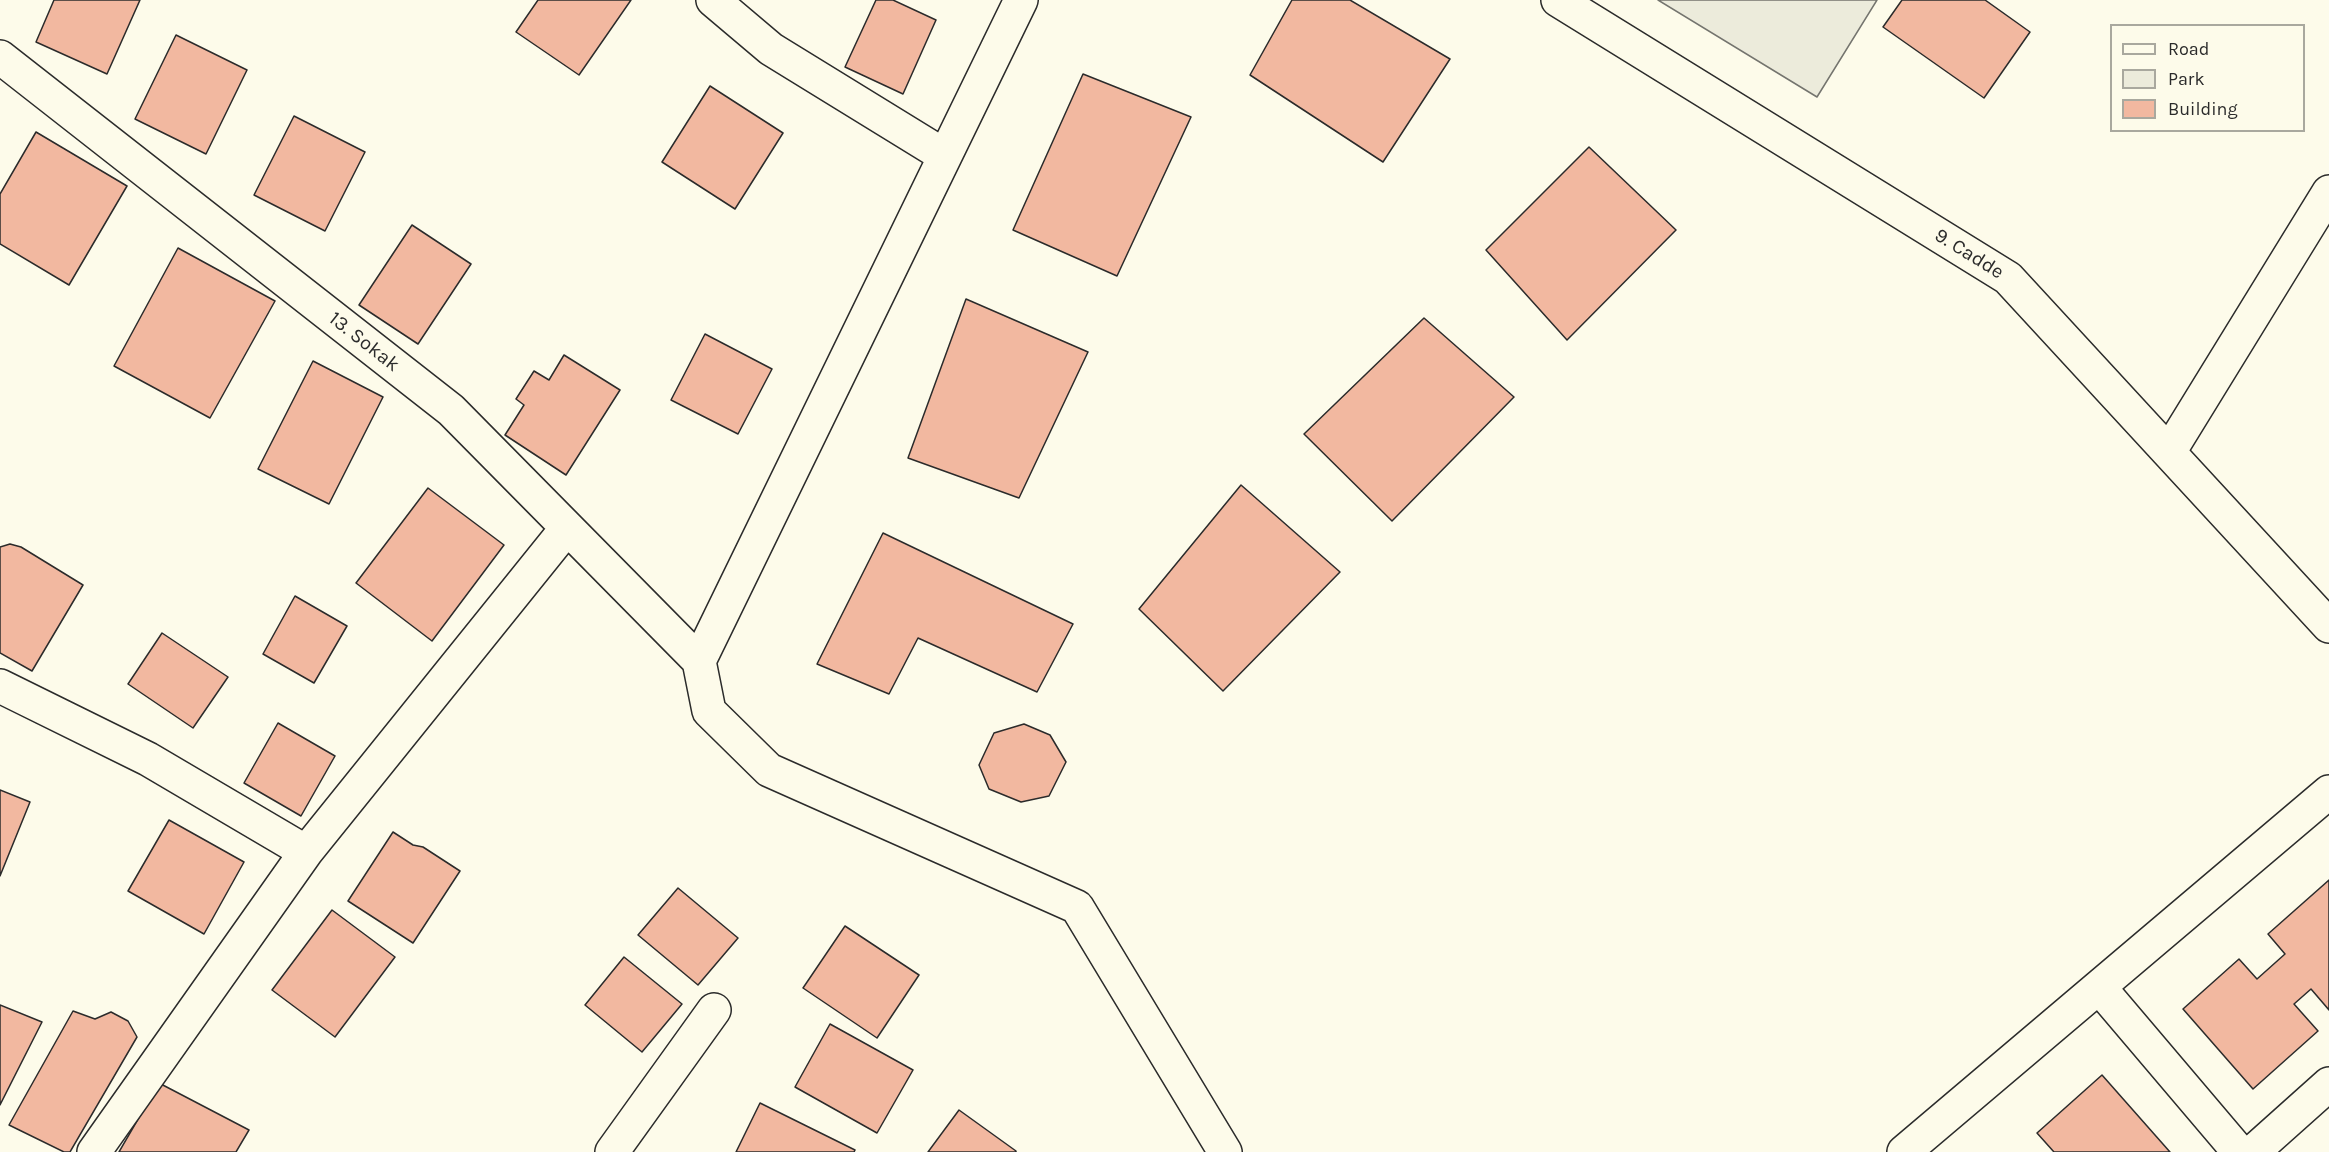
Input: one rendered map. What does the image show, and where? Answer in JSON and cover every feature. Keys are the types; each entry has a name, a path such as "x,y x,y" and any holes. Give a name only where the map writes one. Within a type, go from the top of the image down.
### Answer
{"street":[{"path":"713,0 771,49 945,156"},
{"path":"1021,0 699,661 709,711 769,770 1077,907 1225,1152"},
{"name":"9. Cadde","path":"1558,0 2008,278 2329,626"},
{"name":"13. Sokak","path":"0,57 451,410 699,661"},
{"path":"2169,452 2329,192"},
{"path":"94,1152 306,852 567,528"},
{"path":"0,686 148,759 306,852"},
{"path":"1904,1152 2329,792"},
{"path":"2099,987 2239,1152"},
{"path":"612,1152 714,1011"},
{"path":"2253,1152 2329,1084"}],"green space":[{"path":"1658,0 1877,0 1817,97"}],"building":[{"path":"54,0 140,0 107,74 36,42"},
{"path":"538,0 631,0 579,75 516,32"},
{"path":"876,0 893,0 936,20 903,94 845,67"},
{"path":"1292,0 1350,0 1450,59 1383,162 1250,75"},
{"path":"1902,0 1985,0 2030,32 1984,98 1883,27"},
{"path":"176,35 247,70 206,154 135,119"},
{"path":"1083,74 1191,117 1117,276 1013,230"},
{"path":"710,86 783,133 735,209 662,162"},
{"path":"294,116 365,152 325,231 254,195"},
{"path":"36,132 127,186 69,285 0,244 0,194"},
{"path":"1589,147 1676,230 1567,340 1486,250"},
{"path":"412,225 471,264 418,344 359,305"},
{"path":"178,248 275,301 210,418 114,366"},
{"path":"966,299 1088,352 1019,498 908,458"},
{"path":"1424,318 1514,397 1392,521 1304,434"},
{"path":"705,334 772,369 738,434 671,400"},
{"path":"564,355 620,390 566,475 505,435 524,405 516,399 534,371 549,380"},
{"path":"313,361 383,397 329,504 258,469"},
{"path":"1241,485 1340,572 1223,691 1139,609"},
{"path":"428,488 504,545 432,641 356,583"},
{"path":"883,533 1073,624 1037,692 918,638 889,694 817,664"},
{"path":"10,544 21,547 83,585 32,671 0,653 0,547"},
{"path":"295,596 347,626 314,683 263,654"},
{"path":"162,633 228,677 193,728 128,684"},
{"path":"278,723 335,756 301,816 244,783"},
{"path":"1024,724 1050,735 1066,762 1049,796 1021,802 989,789 979,765 994,733"},
{"path":"0,790 30,802 0,876"},
{"path":"169,820 244,862 204,934 128,891"},
{"path":"393,832 413,845 423,847 460,871 413,943 348,901"},
{"path":"2329,880 2329,1010 2311,989 2294,1004 2318,1031 2253,1089 2183,1009 2239,959 2257,979 2285,954 2268,934"},
{"path":"678,888 738,938 698,985 638,935"},
{"path":"332,910 395,957 335,1037 272,990"},
{"path":"845,926 919,975 877,1038 803,988"},
{"path":"624,957 682,1004 642,1052 585,1005"},
{"path":"0,1005 42,1022 0,1105"},
{"path":"73,1011 95,1019 111,1012 128,1021 137,1037 70,1152 64,1152 9,1125"},
{"path":"830,1024 913,1070 877,1133 795,1087"},
{"path":"2102,1075 2170,1152 2054,1152 2037,1133"},
{"path":"159,1083 249,1130 236,1152 119,1152"},
{"path":"760,1103 855,1150 854,1152 736,1152"},
{"path":"959,1110 1016,1151 1016,1152 928,1152"}]}
